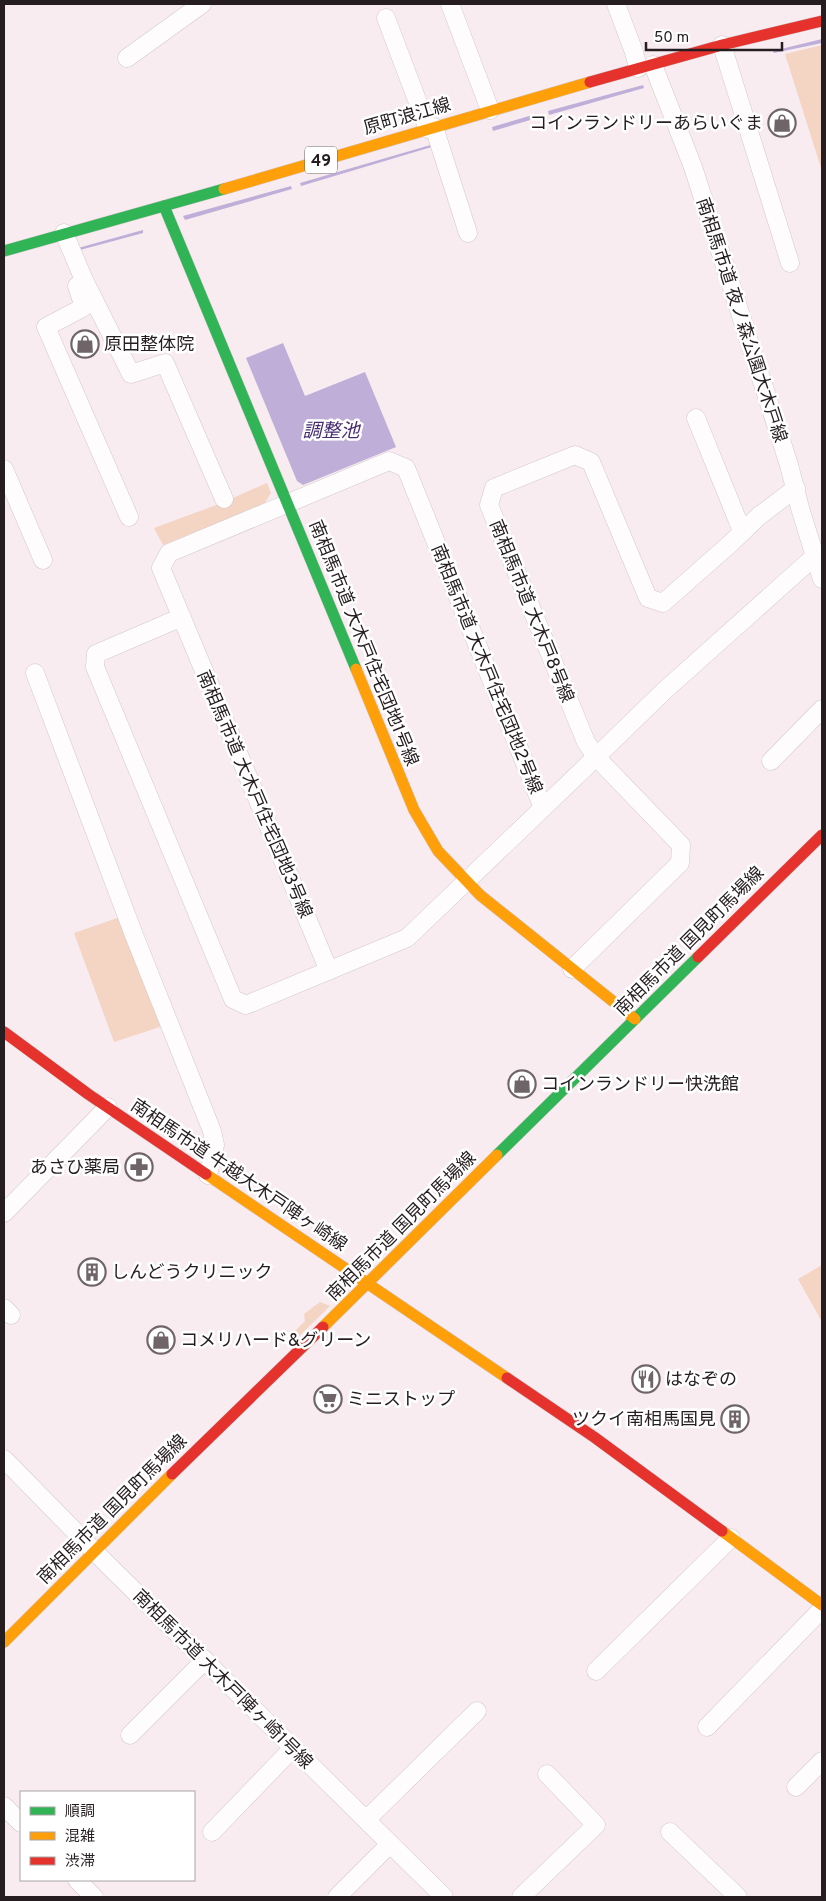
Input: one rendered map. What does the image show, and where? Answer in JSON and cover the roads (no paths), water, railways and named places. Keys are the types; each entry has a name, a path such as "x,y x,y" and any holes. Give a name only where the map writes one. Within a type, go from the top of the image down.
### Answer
{"street":[{"path":"127,58 202,4"},
{"path":"450,4 490,110"},
{"name":"南相馬市道 夜ノ森公園大木戸線","path":"616,4 634,52 645,67 693,167 796,488 822,579"},
{"path":"386,18 431,128 468,233"},
{"name":"原町浪江線","path":"4,252 60,234 164,206 490,110 645,67 725,58 822,21"},
{"path":"725,58 790,263"},
{"name":"南相馬市道 大木戸住宅団地1号線","path":"164,206 414,810 438,851 466,882 635,1019"},
{"path":"60,234 130,374 165,363 224,499"},
{"path":"60,234 84,307 46,327 129,517"},
{"path":"696,418 742,531"},
{"name":"南相馬市道 大木戸8号線","path":"596,757 586,742 489,504 494,488 575,455 591,462 648,598 663,603 742,531 796,488"},
{"name":"南相馬市道 大木戸住宅団地2号線","path":"389,461 406,468 543,808 407,938 246,1005 233,999 95,667 96,654 182,617 161,568 169,553 389,461"},
{"path":"4,469 43,560"},
{"path":"543,808 664,691 815,556"},
{"name":"南相馬市道 大木戸住宅団地3号線","path":"182,617 329,971"},
{"path":"35,673 134,935 212,1131 215,1145 208,1175"},
{"path":"771,761 822,709"},
{"path":"572,969 680,863 681,845 596,757"},
{"name":"南相馬市道 国見町馬場線","path":"4,1642 822,835"},
{"name":"南相馬市道 牛越大木戸陣ヶ崎線","path":"4,1032 108,1107 594,1437 822,1607"},
{"path":"4,1213 108,1107"},
{"name":"南相馬市道 大木戸陣ヶ崎1号線","path":"4,1459 95,1552 444,1897"},
{"path":"596,1671 731,1538"},
{"path":"707,1727 822,1607"},
{"path":"130,1734 205,1660"},
{"path":"366,1820 477,1711"},
{"path":"212,1832 293,1748"},
{"path":"796,1787 822,1760"},
{"path":"521,1897 596,1825 547,1774"},
{"path":"4,1806 20,1822"},
{"path":"670,1832 738,1897"},
{"path":"337,1897 390,1844"},
{"path":"78,1881 94,1897"}],"water":[{"path":"822,39 822,43 774,53 773,51"},
{"path":"643,85 644,88 549,115 548,111"},
{"path":"536,114 537,118 493,131 492,127"},
{"path":"434,144 435,146 301,186 300,183"},
{"path":"291,186 292,189 185,220 183,216"},
{"path":"143,230 143,233 80,250 78,248"},
{"name":"調整池","path":"283,343 305,396 365,372 396,447 303,485 297,481 246,358"}],"place":[{"name":"コインランドリーあらいぐま","path":"782,123"},
{"name":"原田整体院","path":"85,344"},
{"name":"コインランドリー快洗館","path":"522,1084"},
{"name":"あさひ薬局","path":"139,1167"},
{"name":"しんどうクリニック","path":"92,1272"},
{"name":"コメリハード&グリーン","path":"161,1340"},
{"name":"はなぞの","path":"646,1379"},
{"name":"ミニストップ","path":"328,1399"},
{"name":"ツクイ南相馬国見","path":"735,1419"}]}
